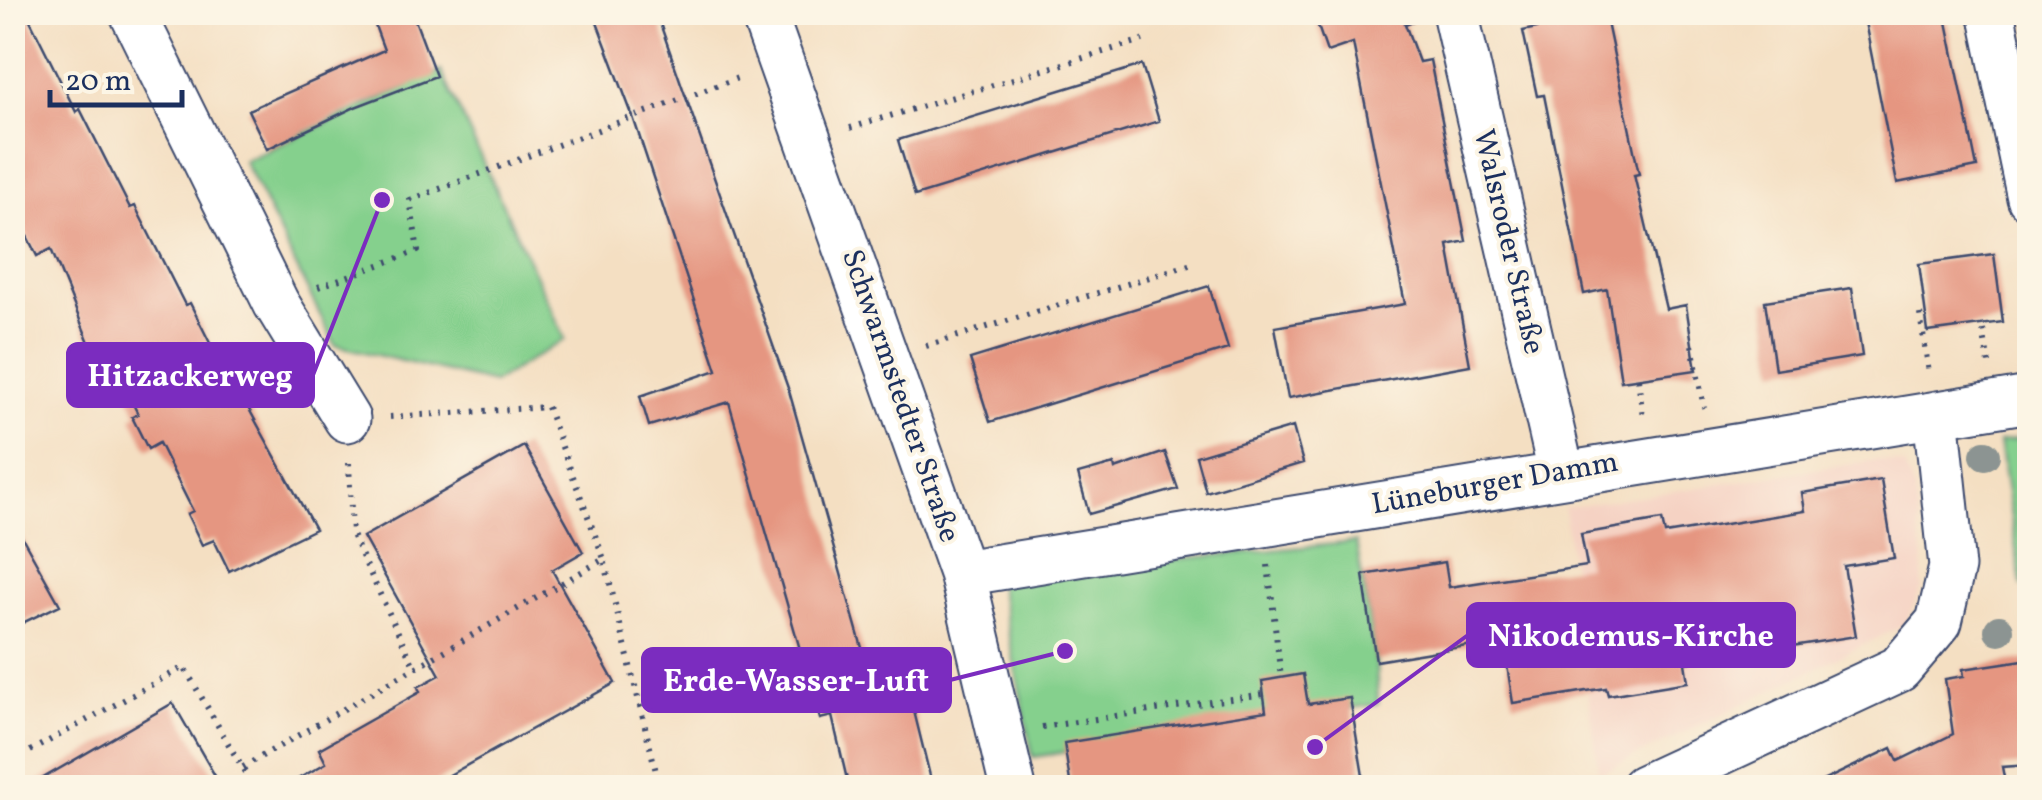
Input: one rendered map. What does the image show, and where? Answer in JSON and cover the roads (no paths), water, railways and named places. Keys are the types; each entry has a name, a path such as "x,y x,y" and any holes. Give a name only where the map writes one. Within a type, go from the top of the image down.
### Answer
{"street":[{"path":"132,12 276,303 346,419"},
{"name":"Schwarmstedter Straße","path":"763,12 962,574 1003,733 1013,788"},
{"name":"Walsroder Straße","path":"1455,12 1561,472"},
{"path":"1991,12 2030,198"},
{"name":"Lüneburger Damm","path":"962,574 1561,472 2030,399"},
{"path":"1643,788 1898,670 1939,622 1952,567 1936,414"}],"place":[{"name":"Hitzackerweg","path":"382,200"},
{"name":"Erde-Wasser-Luft","path":"1065,651"},
{"name":"Nikodemus-Kirche","path":"1315,747"}]}
